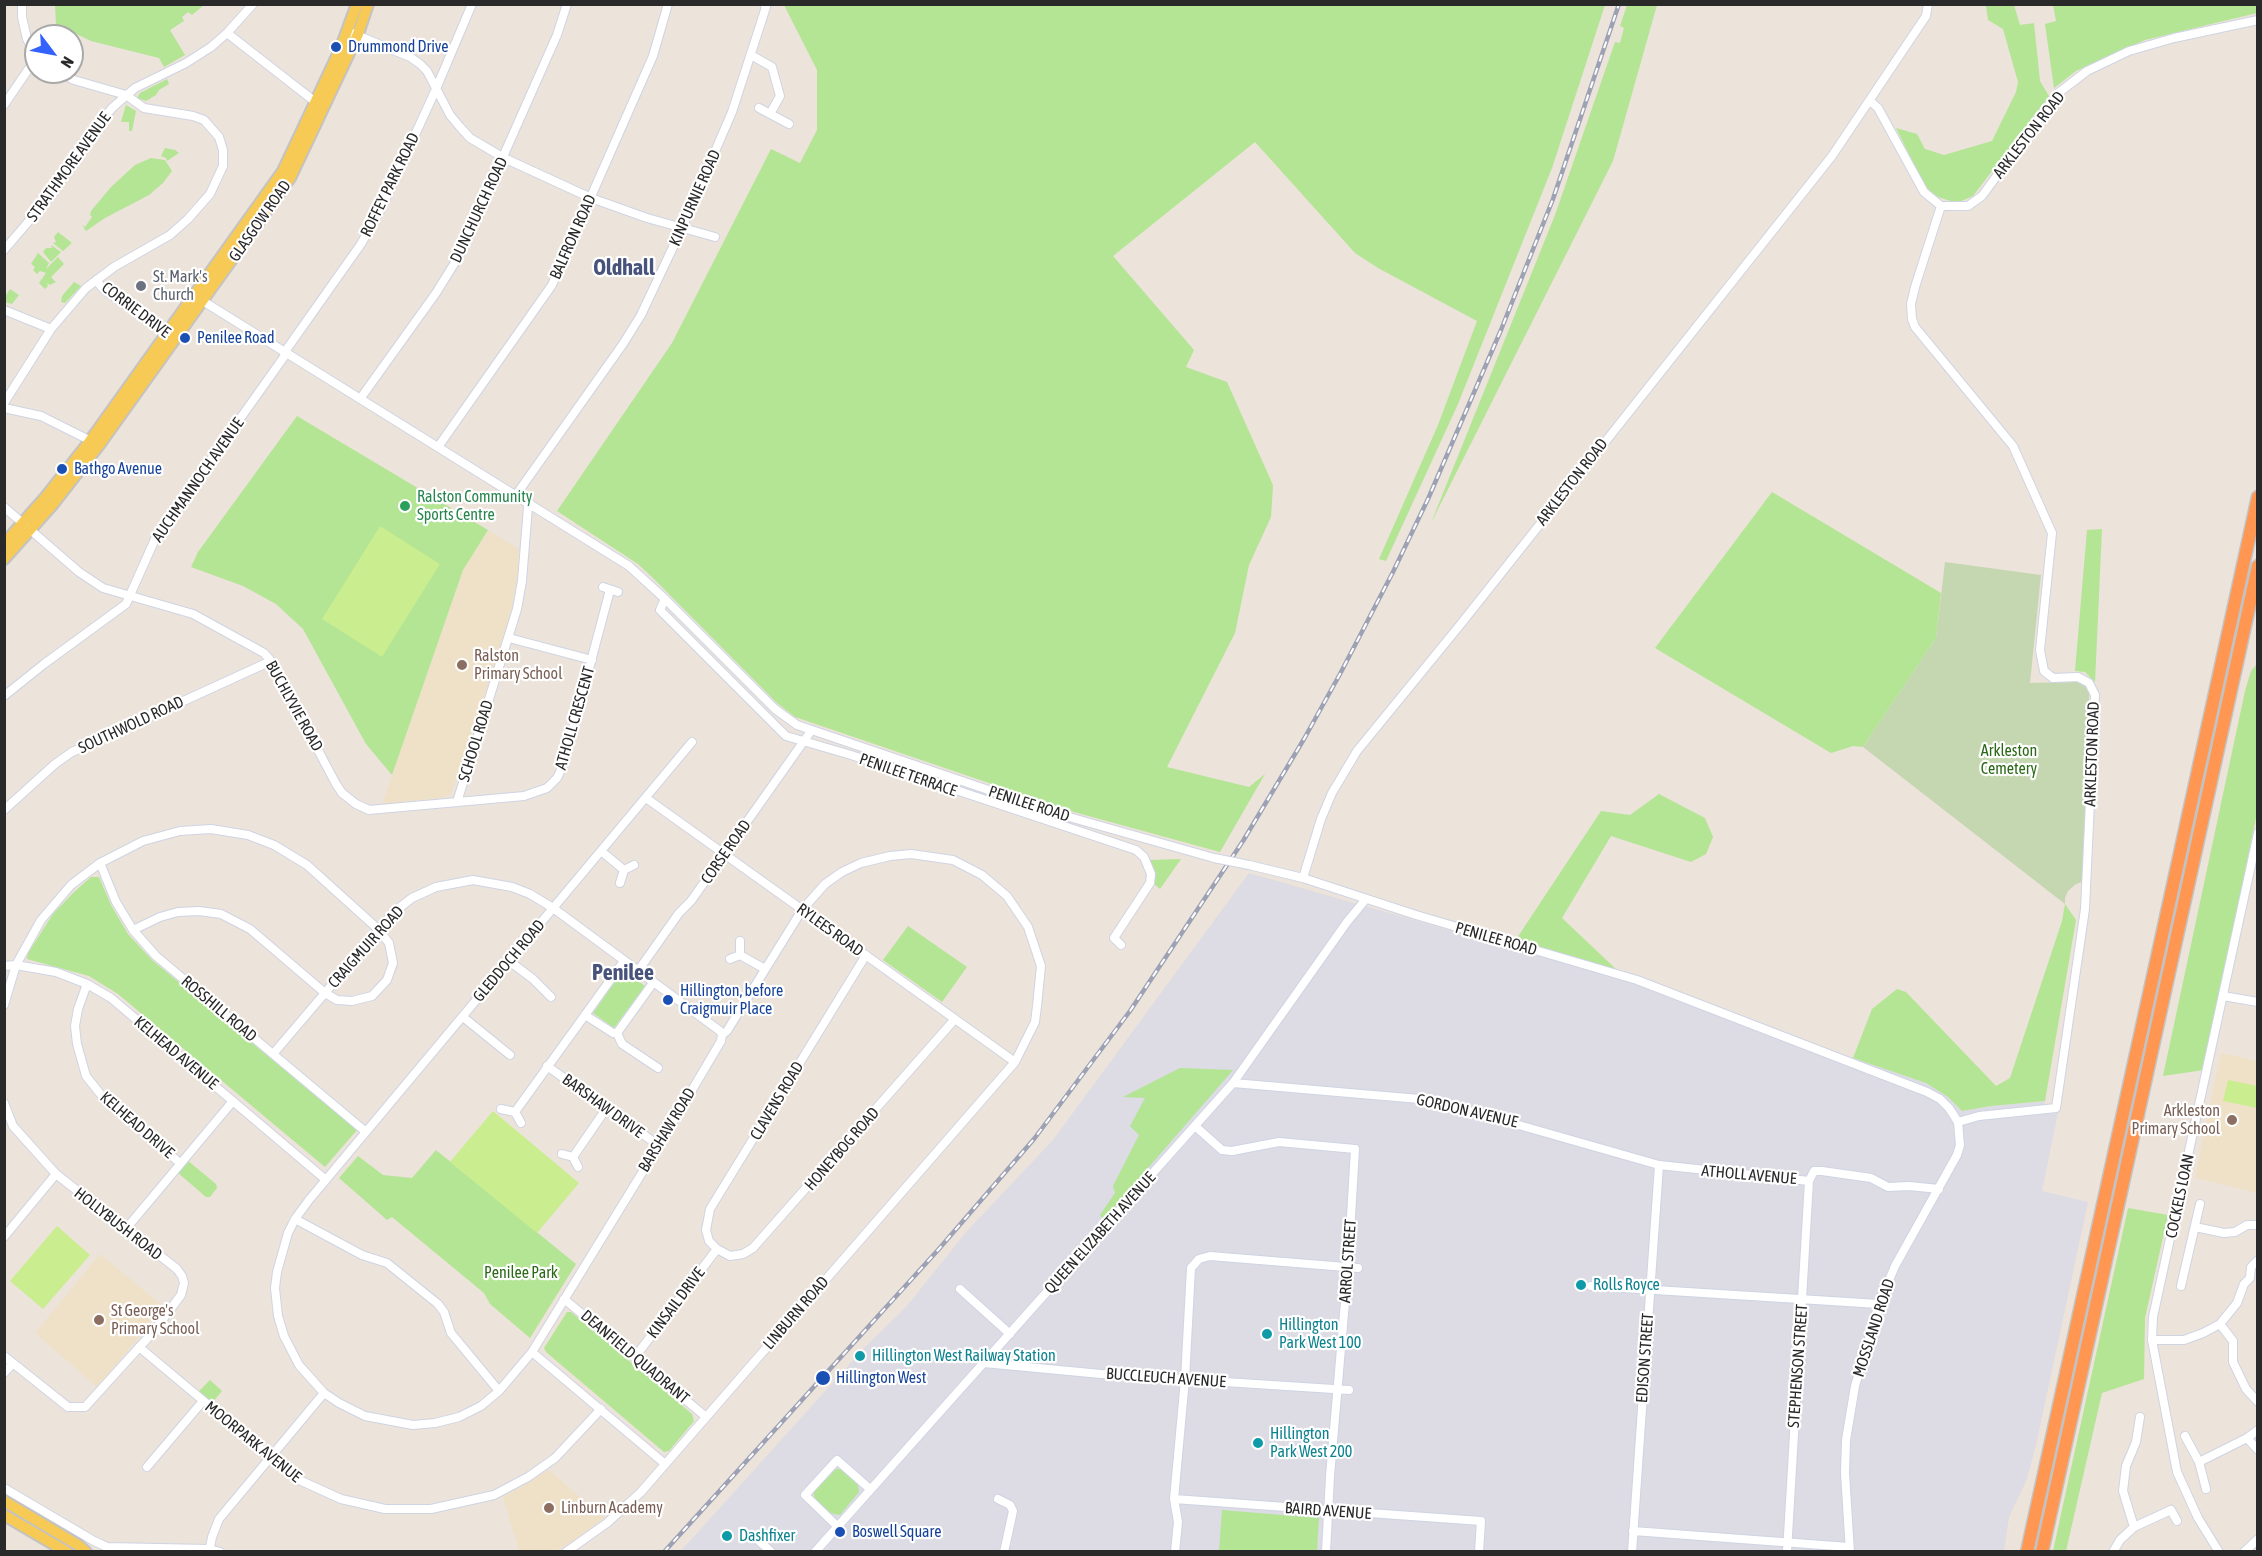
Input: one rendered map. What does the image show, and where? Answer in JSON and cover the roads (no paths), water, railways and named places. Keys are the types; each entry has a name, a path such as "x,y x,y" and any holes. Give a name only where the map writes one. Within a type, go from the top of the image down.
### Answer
{"highway":[{"path":"2026,1551 2258,497"},
{"path":"2042,1551 2258,566"}],"main road":[{"name":"GLASGOW ROAD","path":"4,559 95,443 290,178 357,4"},
{"name":"GLASGOW ROAD","path":"320,105 358,34 369,4"},
{"name":"GLASGOW ROAD","path":"4,544 28,526"},
{"path":"4,1501 86,1551"},
{"path":"4,1515 67,1551"}],"street":[{"path":"22,4 24,25"},
{"name":"STRATHMORE AVENUE","path":"4,250 56,190 99,123 126,94 199,55 227,33 253,4"},
{"name":"ROFFEY PARK ROAD","path":"285,353 361,244 376,217 436,89 472,4"},
{"name":"DUNCHURCH ROAD","path":"360,399 436,293 459,256 504,158 567,4"},
{"name":"BALFRON ROAD","path":"438,447 552,285 653,56 668,4"},
{"name":"ARKLESTON ROAD","path":"1303,879 1311,848 1329,801 1357,751 1460,625 1825,165 1926,16 1928,4"},
{"name":"KINPURNIE ROAD","path":"516,495 641,315 682,228 732,112 765,6"},
{"name":"ARKLESTON ROAD","path":"1958,1122 1979,1116 2056,1108 2085,909 2096,695 2090,683 2078,677 2053,678 2044,671 2040,650 2052,533 2013,446 1915,327 1911,304 1915,287 1941,206 1968,206 1982,196 2057,94 2087,71 2129,51 2258,20"},
{"path":"347,31 410,57 426,71 450,115 470,138 504,158 591,198 647,218 715,237"},
{"path":"227,33 320,105"},
{"path":"751,55 772,67 780,96 770,114"},
{"path":"4,105 24,75"},
{"path":"4,403 51,329 96,279 127,258 170,235 188,219 210,194 223,166 219,137 206,121 193,116 144,108 126,94 84,83"},
{"path":"1870,101 1878,108 1924,192 1941,206"},
{"path":"759,108 789,124"},
{"name":"CORRIE DRIVE","path":"96,279 104,290 172,337"},
{"name":"PENILEE ROAD","path":"199,299 629,566 775,709 797,725 1062,814 1214,858 1303,879 1637,980 1927,1092 1949,1107 1958,1122"},
{"path":"4,309 51,329"},
{"name":"AUCHMANNOCH AVENUE","path":"4,696 126,604 156,537 285,353"},
{"path":"4,408 42,416 95,443"},
{"name":"SCHOOL ROAD","path":"457,802 509,638 522,581 526,519 530,503"},
{"name":"BUCHLYVIE ROAD","path":"4,507 79,572 103,588 193,614 254,645 264,653 336,784 342,793 356,804 369,810 457,802"},
{"name":"ATHOLL CRESCENT","path":"457,802 524,796 547,788 557,778 563,766 610,589"},
{"name":"PENILEE TERRACE","path":"665,599 660,610 786,736 851,755 1136,850 1144,857 1151,874 1150,883 1114,938 1121,945"},
{"path":"509,638 592,660"},
{"name":"SOUTHWOLD ROAD","path":"4,810 55,764 72,752 271,662"},
{"name":"CORSE ROAD","path":"638,971 679,913 691,901 812,731"},
{"name":"GLEDDOCH ROAD","path":"324,1393 298,1365 284,1336 278,1316 275,1288 277,1272 288,1233 295,1218 692,742"},
{"name":"RYLEES ROAD","path":"646,798 1015,1062"},
{"path":"4,1005 15,965 41,920 71,885 100,863 143,841 180,831 211,829 248,834 274,845 307,865 378,929 389,943 393,963 387,980 379,991 367,999 338,1000 325,993 250,929 220,914 199,911 178,912 159,916 133,930"},
{"name":"COCKELS LOAN","path":"2219,1551 2198,1518 2177,1472 2152,1340 2154,1317 2258,833"},
{"path":"601,851 624,870"},
{"name":"LINBURN ROAD","path":"566,1551 607,1523 641,1492 1015,1062 1035,1022 1041,966 1028,927 1007,896 982,875 952,860 911,854 861,863 842,872 825,885 802,910"},
{"name":"ROSSHILL ROAD","path":"100,863 116,902 133,930 156,956 366,1132"},
{"path":"620,883 624,870 634,865"},
{"name":"CRAIGMUIR ROAD","path":"273,1054 394,912 412,898 436,887 473,880 512,887 530,894 553,908 720,1031 722,1035"},
{"name":"QUEEN ELIZABETH AVENUE","path":"815,1551 1233,1083 1347,922 1366,899"},
{"name":"BARSHAW ROAD","path":"324,1393 365,1416 413,1425 459,1417 481,1406 499,1391 532,1352 722,1035 727,1031 802,910"},
{"path":"740,941 740,955"},
{"path":"740,955 765,969"},
{"path":"730,959 740,955"},
{"name":"CLAVENS ROAD","path":"717,1250 708,1241 706,1230 710,1209 866,955"},
{"path":"509,961 551,997"},
{"path":"514,1112 624,961"},
{"name":"KELHEAD AVENUE","path":"4,966 15,965 56,972 87,984 111,998 326,1180"},
{"path":"617,1033 653,982"},
{"name":"KELHEAD DRIVE","path":"87,984 75,1026 76,1044 86,1076 106,1101 180,1163"},
{"path":"2223,996 2258,1002"},
{"path":"585,1015 613,1034 617,1033"},
{"path":"463,1017 510,1055"},
{"name":"HONEYBOG ROAD","path":"717,1250 730,1256 743,1254 753,1248 955,1019"},
{"path":"617,1033 622,1044 658,1068"},
{"name":"BARSHAW DRIVE","path":"548,1066 658,1145"},
{"name":"GORDON AVENUE","path":"1233,1083 1431,1100 1659,1165"},
{"path":"125,1230 233,1101"},
{"name":"HOLLYBUSH ROAD","path":"4,1103 13,1126 56,1174 177,1269 182,1276 184,1283 181,1295 140,1347"},
{"path":"501,1109 514,1112 521,1123"},
{"path":"573,1157 606,1109"},
{"name":"MOSSLAND ROAD","path":"1850,1549 1845,1473 1847,1432 1855,1386 1879,1304 1895,1266 1958,1155 1960,1145 1958,1122"},
{"name":"ARROL STREET","path":"1195,1126 1222,1150 1232,1151 1279,1142 1355,1149 1326,1551"},
{"path":"562,1154 573,1157 578,1167"},
{"name":"ATHOLL AVENUE","path":"1659,1165 1809,1181 1814,1171 1822,1171 1871,1178 1888,1187 1909,1186 1939,1189"},
{"name":"EDISON STREET","path":"1632,1551 1659,1165"},
{"path":"4,1237 56,1174"},
{"name":"STEPHENSON STREET","path":"1787,1547 1809,1181"},
{"path":"2181,1286 2200,1204"},
{"path":"295,1218 362,1255 387,1263 438,1304 444,1312 451,1334 499,1391"},
{"path":"2195,1227 2224,1233 2235,1232 2247,1225 2258,1225"},
{"name":"KINSAIL DRIVE","path":"635,1357 717,1250"},
{"path":"1176,1551 1178,1522 1174,1499 1185,1379 1191,1268 1199,1259 1210,1256 1358,1268"},
{"path":"2152,1340 2184,1340 2203,1334 2220,1324 2237,1303 2244,1284 2254,1280 2251,1267 2258,1260"},
{"path":"1591,1286 1650,1288 1802,1301 1879,1304"},
{"path":"960,1289 1010,1334"},
{"name":"DEANFIELD QUADRANT","path":"564,1299 705,1416"},
{"path":"2220,1324 2233,1341 2233,1362 2246,1389 2258,1402"},
{"path":"4,1356 68,1407 86,1407 140,1347"},
{"name":"MOORPARK AVENUE","path":"140,1347 297,1479 341,1499 386,1509 431,1509 494,1495 528,1477 555,1458 601,1409"},
{"path":"532,1352 664,1463"},
{"name":"BUCCLEUCH AVENUE","path":"984,1363 1349,1390"},
{"path":"4,1373 13,1364"},
{"path":"209,1550 219,1520 324,1393"},
{"path":"147,1467 203,1401"},
{"path":"2134,1527 2122,1491 2126,1466 2136,1442 2140,1417"},
{"path":"2199,1462 2258,1430"},
{"path":"2186,1436 2199,1462 2206,1489"},
{"path":"2247,1438 2258,1450"},
{"path":"837,1526 805,1496 812,1488 837,1460 870,1489"},
{"path":"4,1488 107,1547 220,1551"},
{"path":"998,1499 1010,1505 1013,1511 1004,1551"},
{"name":"BAIRD AVENUE","path":"1174,1499 1481,1521 1479,1551"},
{"path":"2113,1551 2120,1540 2134,1527 2171,1510 2177,1521"},
{"path":"1633,1531 1787,1547 1850,1549"},
{"path":"753,1535 771,1551"},
{"path":"2244,1551 2257,1540"}],"railway":[{"path":"664,1552 938,1250 1034,1139 1130,1011 1243,841 1340,674 1428,499 1501,330 1553,199 1619,4"}],"place":[{"name":"Drummond Drive","path":"336,47"},
{"name":"St. Mark's Church","path":"141,286"},
{"name":"Penilee Road","path":"185,338"},
{"name":"Bathgo Avenue","path":"62,469"},
{"name":"Ralston Community Sports Centre","path":"405,506"},
{"name":"Ralston Primary School","path":"462,665"},
{"name":"Hillington, before Craigmuir Place","path":"668,1000"},
{"name":"Arkleston Primary School","path":"2232,1120"},
{"name":"Rolls Royce","path":"1581,1285"},
{"name":"St George's Primary School","path":"99,1320"},
{"name":"Hillington Park West 100","path":"1267,1334"},
{"name":"Hillington West Railway Station","path":"860,1356"},
{"name":"Hillington West","path":"823,1378"},
{"name":"Hillington Park West 200","path":"1258,1443"},
{"name":"Linburn Academy","path":"549,1508"},
{"name":"Boswell Square","path":"840,1532"},
{"name":"Dashfixer","path":"727,1536"}],"district":[{"name":"Oldhall","path":"624,268"},
{"name":"Penilee","path":"623,973"}],"park label":[{"name":"Arkleston Cemetery","path":"2009,760"},
{"name":"Penilee Park","path":"521,1273"}]}
